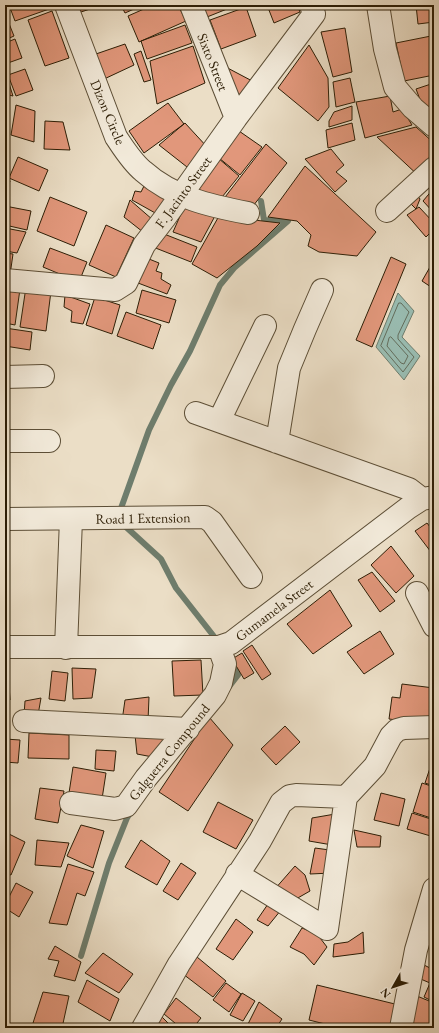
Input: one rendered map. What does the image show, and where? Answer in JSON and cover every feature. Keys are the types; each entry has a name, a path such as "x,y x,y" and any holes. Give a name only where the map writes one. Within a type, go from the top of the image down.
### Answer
{"street":[{"name":"Dizon Circle","path":"66,5 116,137 143,171 181,196 212,206 248,213"},
{"name":"Sixto Street","path":"191,5 236,118"},
{"name":"F. Jacinto Street","path":"5,280 115,290 126,283 144,245 314,14 311,5"},
{"path":"378,5 385,49 395,87 413,108 434,126"},
{"path":"387,211 434,168"},
{"path":"276,442 289,368 322,290"},
{"path":"219,421 265,326"},
{"path":"5,376 43,376"},
{"path":"196,413 333,461 409,489 428,498"},
{"path":"5,441 49,441"},
{"name":"Gumamela Street","path":"5,647 219,647 231,643 408,508 428,498"},
{"name":"Road 1 Extension","path":"5,519 205,517 212,522 251,577"},
{"path":"66,648 71,518"},
{"path":"418,593 434,626"},
{"name":"Galguerra Compound","path":"71,803 115,809 126,806 146,778 188,730 215,695 221,683 225,664 219,647"},
{"path":"24,721 188,730"},
{"path":"237,874 327,929 346,797 374,766 397,730 404,728 434,727"},
{"path":"143,1028 179,964 260,841 281,803 290,796 296,794 346,797"},
{"path":"402,1028 416,950 434,888"}],"water":[{"path":"398,293 414,311 402,337 420,356 404,380 376,347"}],"building":[{"path":"9,5 51,5 52,8 15,21"},
{"path":"75,5 102,5 78,13"},
{"path":"121,5 143,5 125,13"},
{"path":"153,5 178,5 186,21 139,42 128,16"},
{"path":"197,5 237,5 202,19"},
{"path":"267,5 297,5 300,12 274,23"},
{"path":"416,5 434,5 434,22 418,24"},
{"path":"246,7 256,36 221,49 210,20"},
{"path":"52,11 69,58 45,66 28,20"},
{"path":"8,21 14,36 5,40 5,22"},
{"path":"185,25 192,43 147,59 141,41"},
{"path":"345,28 352,72 333,77 321,32"},
{"path":"431,36 434,49 434,75 404,81 396,43"},
{"path":"15,39 22,58 5,64 5,43"},
{"path":"125,44 134,65 102,80 93,55"},
{"path":"309,45 328,78 329,107 318,121 278,88"},
{"path":"193,46 205,83 157,104 150,61"},
{"path":"141,51 151,80 144,82 134,54"},
{"path":"220,64 256,83 234,102"},
{"path":"25,69 33,90 16,96 8,75"},
{"path":"6,74 13,96 5,94"},
{"path":"350,78 355,102 336,107 333,82"},
{"path":"434,83 434,106 424,110 416,89"},
{"path":"390,96 393,112 402,109 412,125 365,138 356,102"},
{"path":"168,103 184,124 144,153 129,131"},
{"path":"16,105 35,111 34,142 11,135"},
{"path":"352,106 352,120 329,127 329,121 334,112"},
{"path":"45,121 63,122 70,150 44,149"},
{"path":"185,123 208,148 187,167 159,145"},
{"path":"352,123 355,140 328,148 326,130"},
{"path":"416,127 434,143 434,165 421,178 377,137"},
{"path":"239,131 262,147 240,175 219,158"},
{"path":"266,144 287,163 253,206 222,201"},
{"path":"331,149 344,165 336,172 347,181 335,192 305,159"},
{"path":"18,157 48,170 39,191 9,178"},
{"path":"218,158 239,176 218,202 197,188"},
{"path":"305,166 376,232 357,256 319,252 308,246 311,235 297,221 268,217"},
{"path":"5,179 10,181 5,196"},
{"path":"144,186 171,197 157,214 132,200 135,191 141,192"},
{"path":"434,188 434,213 423,201"},
{"path":"417,195 420,199 416,209 408,201"},
{"path":"50,197 87,212 74,246 37,231"},
{"path":"130,200 153,220 143,232 124,217"},
{"path":"5,206 31,211 27,230 5,225"},
{"path":"184,207 215,216 201,242 173,232"},
{"path":"419,207 434,223 434,229 426,237 407,215"},
{"path":"219,216 280,223 257,246 217,278 192,264"},
{"path":"106,225 134,238 116,277 89,265"},
{"path":"5,228 26,232 17,253 5,251"},
{"path":"159,232 197,247 191,262 153,247"},
{"path":"50,248 87,262 79,282 43,267"},
{"path":"5,253 13,254 10,275 5,274"},
{"path":"391,257 406,264 372,347 356,340"},
{"path":"149,259 159,263 156,271 162,273 161,279 171,285 167,294 138,283"},
{"path":"434,260 434,289 422,281"},
{"path":"5,286 20,289 15,325 5,323"},
{"path":"26,287 51,291 46,331 20,327"},
{"path":"142,290 176,300 169,323 136,313"},
{"path":"65,295 90,304 83,324 71,322 72,311 64,307"},
{"path":"95,297 120,305 112,334 86,325"},
{"path":"126,312 161,325 153,349 117,336"},
{"path":"5,328 32,332 30,350 5,346"},
{"path":"5,351 9,352 6,375 5,375"},
{"path":"427,523 434,532 434,556 415,531"},
{"path":"391,546 414,576 396,593 371,565"},
{"path":"372,572 395,601 380,612 358,580"},
{"path":"330,590 352,626 313,654 287,624"},
{"path":"380,631 394,654 364,674 347,652"},
{"path":"252,645 271,674 262,680 243,651"},
{"path":"242,653 254,673 244,679 232,659"},
{"path":"201,660 203,695 174,696 172,661"},
{"path":"72,668 96,669 92,698 73,699"},
{"path":"8,669 10,700 5,700 5,670"},
{"path":"52,671 68,673 65,701 49,699"},
{"path":"402,684 434,688 434,725 389,719 392,697 400,698"},
{"path":"149,697 148,721 122,721 125,700"},
{"path":"41,698 38,715 24,715 25,701"},
{"path":"209,717 233,745 188,811 159,792"},
{"path":"285,726 300,742 276,765 261,749"},
{"path":"29,733 69,735 69,759 28,758"},
{"path":"135,735 171,739 158,758 137,754"},
{"path":"5,739 20,740 18,763 5,762"},
{"path":"96,750 116,751 114,771 95,769"},
{"path":"73,767 106,773 102,799 69,793"},
{"path":"430,768 434,769 434,786 425,783"},
{"path":"422,783 434,787 434,819 413,812"},
{"path":"40,788 64,791 58,823 35,819"},
{"path":"381,793 405,799 399,826 374,820"},
{"path":"218,802 253,820 236,849 203,832"},
{"path":"341,813 338,846 309,841 312,818"},
{"path":"412,813 434,820 434,837 407,829"},
{"path":"81,825 104,831 93,868 67,856"},
{"path":"354,830 381,836 380,847 357,847"},
{"path":"5,832 25,842 11,875 5,873"},
{"path":"37,840 69,843 61,867 35,865"},
{"path":"141,840 170,861 157,885 125,867"},
{"path":"315,848 337,851 332,873 310,874"},
{"path":"181,863 196,873 178,900 163,891"},
{"path":"68,864 94,872 85,896 77,893 67,925 49,923"},
{"path":"295,866 305,875 310,891 289,903 274,890"},
{"path":"16,883 33,892 19,917 5,908 5,905"},
{"path":"268,904 281,910 268,926 257,920"},
{"path":"236,919 253,932 233,960 216,949"},
{"path":"302,928 317,934 327,947 314,965 304,954 290,947"},
{"path":"363,932 364,953 333,957 334,944 348,942"},
{"path":"55,946 81,962 75,981 54,976 59,961 48,959"},
{"path":"103,953 133,974 119,993 85,973"},
{"path":"197,957 226,981 213,997 183,974"},
{"path":"422,964 434,970 434,1002 424,997 430,983 416,977"},
{"path":"87,980 119,999 110,1021 78,1002"},
{"path":"226,983 241,994 229,1012 213,1000"},
{"path":"317,985 399,1005 393,1028 341,1028 309,1020"},
{"path":"43,992 69,996 62,1028 45,1028 33,1023"},
{"path":"242,993 255,1001 243,1021 230,1015"},
{"path":"417,996 434,1003 434,1027 408,1023"},
{"path":"176,998 201,1018 193,1028 181,1028 164,1014"},
{"path":"259,1002 282,1019 276,1028 250,1028 247,1026"},
{"path":"159,1014 173,1028 145,1028"},
{"path":"408,1025 432,1028 408,1028"}],"waterway":[{"path":"120,511 149,430 171,385 190,351 220,285 234,268 288,221 264,220 261,201"},
{"path":"126,527 161,559 176,588 216,639"},
{"path":"228,688 238,675 232,662"},
{"path":"81,956 109,863 127,818 132,810"}]}
